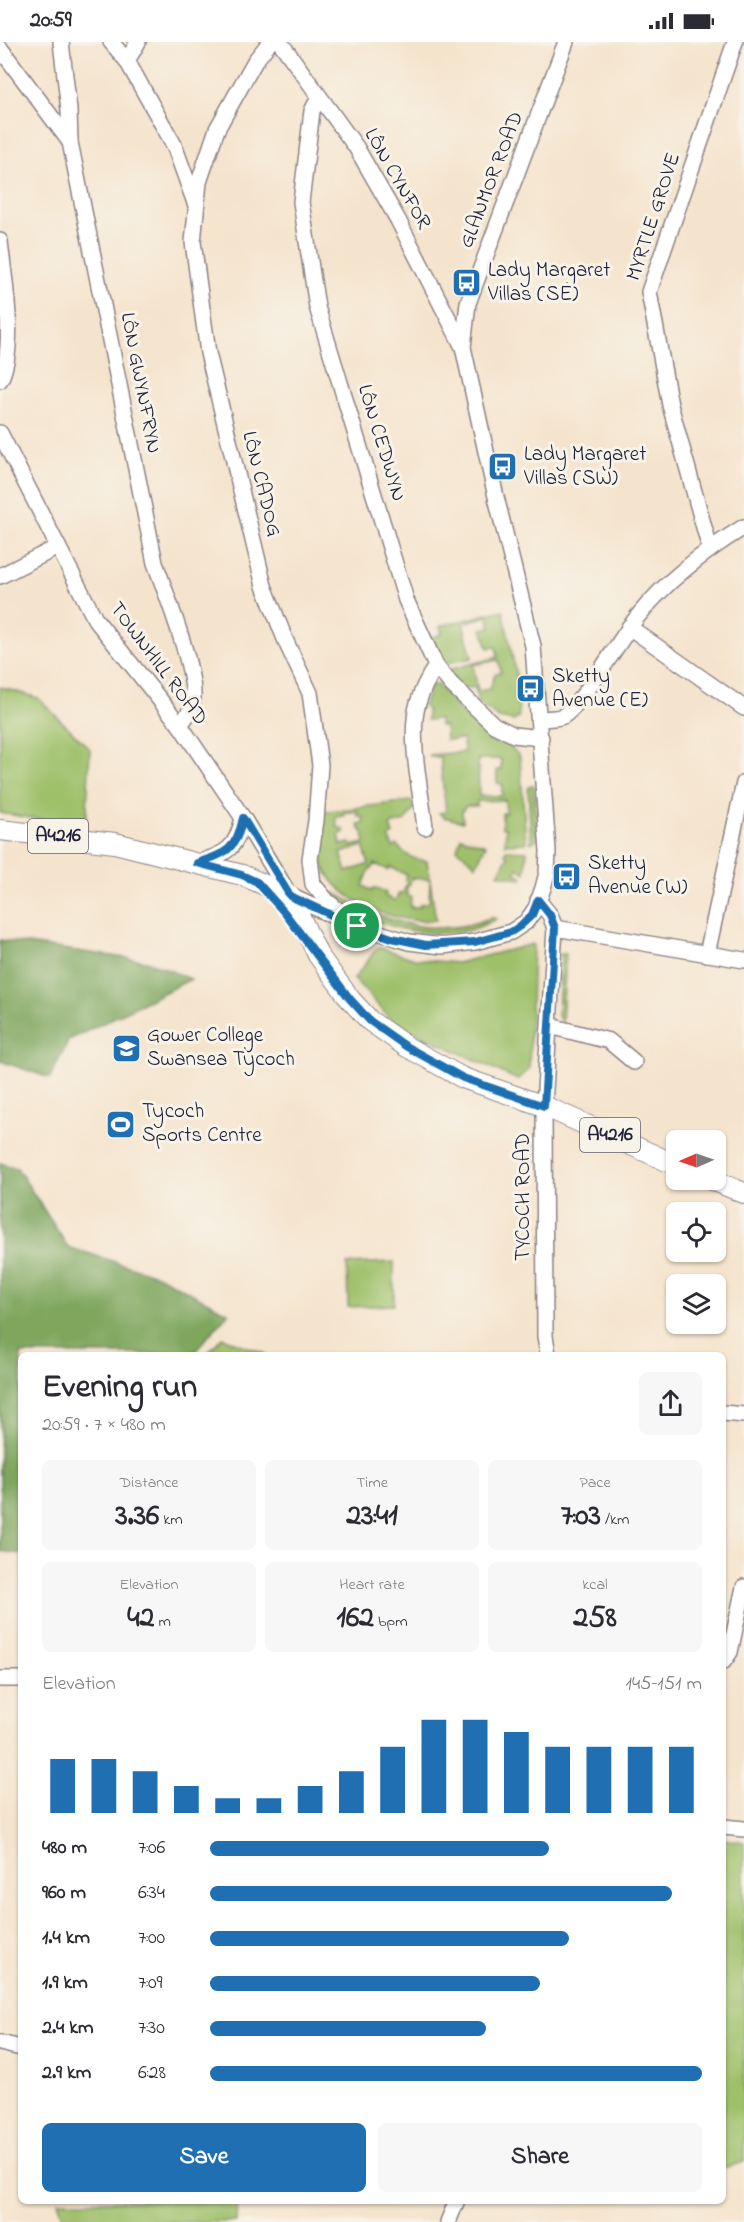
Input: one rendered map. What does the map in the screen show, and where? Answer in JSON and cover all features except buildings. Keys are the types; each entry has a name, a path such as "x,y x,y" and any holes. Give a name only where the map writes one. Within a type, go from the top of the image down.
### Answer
{"main road":[{"name":"A4216","path":"0,830 116,843 242,875 290,896 318,955"},
{"name":"A4216","path":"257,882 318,955 350,999 370,1021 407,1047 463,1078 544,1106 666,1160"},
{"path":"726,1186 744,1193"}],"street":[{"name":"LÔN GWYNFRYN","path":"61,42 69,110 70,142 155,563 192,678 192,705 180,725"},
{"path":"111,42 127,61 174,145 196,206"},
{"path":"127,61 138,42"},
{"name":"LÔN CADOG","path":"270,42 255,61 218,129 199,182 193,242 208,352 264,586 310,693 320,765 316,821 310,859 314,884 327,901 357,926"},
{"name":"LÔN CYNFOR","path":"280,42 356,147 398,220 463,347"},
{"name":"GLANMOR ROAD","path":"290,896 357,926 409,942 426,945 461,944 511,932 526,922 538,900 547,873 548,851 540,719 533,646 463,347 468,303 566,42"},
{"name":"MYRTLE GROVE","path":"710,549 670,405 649,292 735,42"},
{"path":"0,48 70,142"},
{"name":"LÔN CEDWYN","path":"319,97 312,111 301,202 317,307 406,600 436,666 452,685 495,725 514,735 541,738"},
{"path":"0,241 8,332 6,368 0,380"},
{"name":"TOWNHILL ROAD","path":"0,433 95,619 180,725 243,818 290,896"},
{"path":"540,719 562,716 577,702 640,613 677,576 710,549 744,527"},
{"path":"0,576 58,547"},
{"path":"629,627 744,708"},
{"path":"425,827 415,731 417,705 425,683 436,666"},
{"path":"707,954 744,783"},
{"path":"197,863 220,856 230,850 239,836 243,818"},
{"path":"538,900 550,915 555,928 744,960"},
{"name":"TYCOCH ROAD","path":"548,1352 545,1336 544,1106 555,928"},
{"path":"550,1026 609,1041 634,1062"},
{"path":"726,1413 744,1416"},
{"path":"726,1658 730,1652 744,1587"},
{"path":"0,1678 18,1679"},
{"path":"726,1827 744,1829"},
{"path":"0,2043 18,2047"},
{"path":"448,2222 455,2204"}],"green space":[{"path":"503,610 516,674 519,716 514,721 499,718 478,703 475,687 464,689 447,670 498,657 496,647 488,648 482,629 491,627 488,616 463,623 472,658 443,664 430,638 442,634 440,626","holes":["498,660 501,672 495,674 490,689 478,691 473,665"]},
{"path":"431,685 438,685 470,721 509,746 520,757 526,843 505,844 506,828 502,828 502,813 506,813 505,800 477,801 477,806 466,806 462,811 463,822 444,817 439,813 446,812 440,757 430,757 430,755 464,752 463,739 446,740 445,726 440,726 439,719 427,720 427,709 423,706","holes":["478,759 501,759 501,770 497,770 497,783 502,784 502,796 479,796"]},
{"path":"0,687 38,698 90,749 86,827 0,813"},
{"path":"534,785 537,839 531,843 528,787"},
{"path":"413,801 414,809 405,821 390,825 393,835 389,836 393,848 397,845 410,856 427,861 430,879 411,878 410,885 407,886 407,896 411,897 410,907 420,907 420,904 429,903 430,880 436,920 420,921 385,914 352,898 338,887 327,874 321,859 319,842 322,812","holes":["357,811 358,817 363,817 364,824 358,824 363,831 365,843 351,846 350,843 341,845 339,834 344,833 344,829 337,827 336,817 344,816 344,813","363,846 369,864 347,872 341,853","375,864 388,870 390,867 407,875 405,880 408,882 402,894 399,893 395,901 385,896 386,893 374,888 372,891 363,886 370,868 372,869"]},
{"path":"461,837 486,845 476,865 457,849"},
{"path":"506,850 527,851 525,873 518,868 515,873 523,877 522,879 498,874 508,856 505,854"},
{"path":"335,893 391,920 411,925 431,928 451,927 472,924 492,917 496,919 480,927 452,933 416,931 398,928 364,915 333,897"},
{"path":"0,940 147,961 191,979 69,1040 50,1078 0,1061"},
{"path":"533,944 529,1069 518,1080 393,1022 354,979 378,947 415,959 457,963"},
{"path":"561,954 566,954 562,1023 558,1016"},
{"path":"0,1163 17,1168 68,1247 157,1275 229,1313 195,1352 18,1352 18,1554 0,1551"},
{"path":"394,1262 394,1305 348,1307 347,1264"},
{"path":"222,1337 261,1352 209,1352"},
{"path":"726,1839 744,1842 744,2162 726,2167"},
{"path":"59,2204 237,2204 236,2222 65,2222"}],"place":[{"name":"Lady Margaret Villas (SE)","path":"467,283"},
{"name":"Lady Margaret Villas (SW)","path":"503,467"},
{"name":"Sketty Avenue (E)","path":"531,689"},
{"name":"Sketty Avenue (W)","path":"567,876"},
{"name":"Gower College Swansea Tycoch","path":"126,1048"},
{"name":"Tycoch Sports Centre","path":"121,1124"}],"route":[{"path":"243,818 290,896 357,926 392,938 426,945 442,946 475,942 511,932 526,922 536,908 538,900 550,915 555,928 544,1106 463,1078 407,1047 370,1021 350,999 284,912 257,882 242,875 197,863 220,856 230,850 239,836 243,818"}]}
